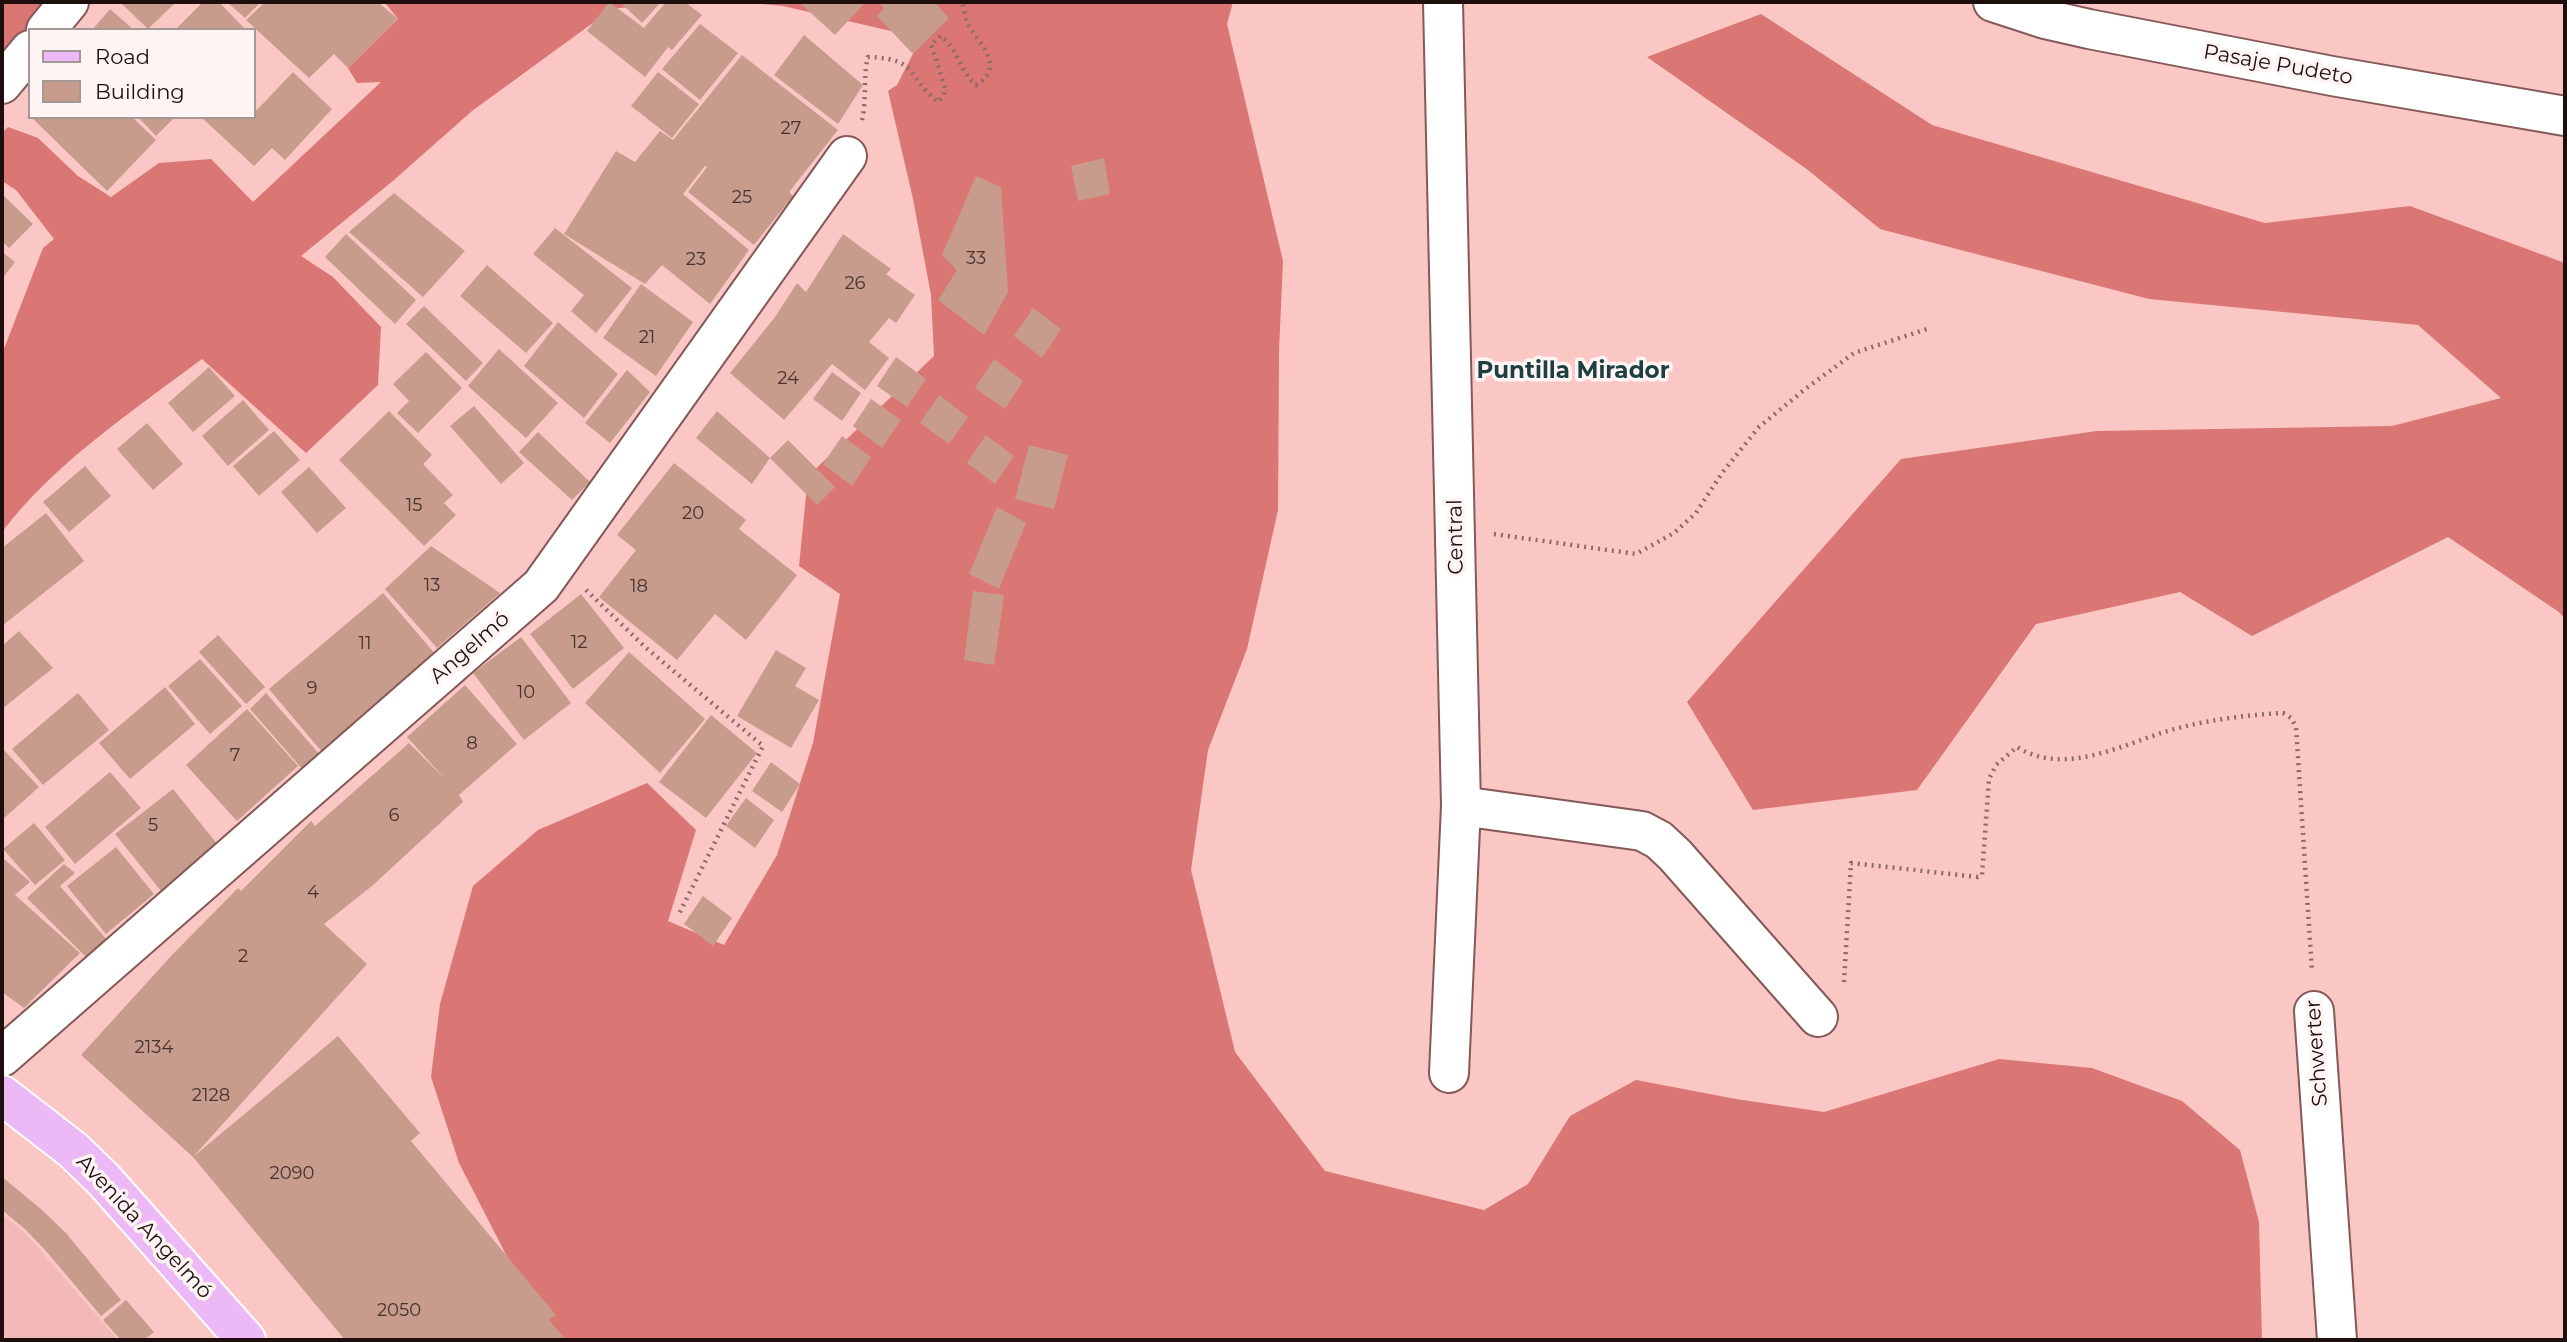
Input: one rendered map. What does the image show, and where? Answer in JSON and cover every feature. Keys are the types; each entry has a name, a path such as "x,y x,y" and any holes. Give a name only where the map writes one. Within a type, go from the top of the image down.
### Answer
{"main road":[{"name":"Avenida Angelmó","path":"2,1095 73,1150 103,1179 246,1340"}],"street":[{"path":"48,28 69,2"},
{"name":"Central","path":"1443,2 1461,806 1449,1073"},
{"name":"Pasaje Pudeto","path":"1993,2 2090,30 2332,76 2565,116"},
{"path":"2,84 28,52"},
{"name":"Angelmó","path":"2,1057 541,586 846,156"},
{"path":"1461,806 1643,831 1659,840 1818,1017"},
{"name":"Schwerter","path":"2314,1011 2337,1340"}],"path":[{"path":"846,156 853,134 863,120 868,57 888,58 902,63 911,69 927,93 938,102 944,95 945,88 931,44 941,36 957,53 969,79 976,85 986,79 990,71 989,60 968,24 962,2"},
{"path":"1456,529 1636,554 1674,533 1696,513 1759,427 1804,390 1854,353 1927,329"},
{"path":"553,569 586,589 645,647 763,746 678,916"},
{"name":"Schwerter","path":"1818,1017 1826,1019 1836,1015 1843,1002 1851,863 1978,877 1982,875 1989,779 1996,765 2017,747 2032,756 2053,760 2075,758 2172,729 2217,720 2283,713 2291,718 2296,727 2314,1011"}],"shaded area":[{"path":"2,2 69,2 48,28 28,28 28,53 2,85"},
{"path":"669,2 612,9 472,111 394,180 301,256 333,277 381,327 378,385 306,453 202,359 122,418 70,461 22,507 2,532 2,354 43,248 54,239 16,190 2,181 2,133 8,127 38,138 78,176 111,197 159,163 211,159 253,202 381,82 357,83 348,68 398,19 386,4"},
{"path":"741,2 1233,2 1227,24 1283,261 1279,351 1278,510 1247,649 1208,750 1191,870 1235,1052 1325,1171 1484,1210 1528,1184 1570,1116 1636,1080 1824,1112 1999,1059 2092,1068 2182,1101 2240,1150 2259,1222 2262,1340 559,1340 520,1282 459,1163 431,1077 440,1004 473,886 538,830 647,783 696,830 668,921 724,945 777,855 813,743 840,594 799,566 808,476 934,356 931,295 913,199 888,91 897,85 921,38 783,6"},
{"path":"1761,14 1932,125 2265,223 2410,206 2565,263 2565,619 2559,612 2448,537 2252,636 2180,592 2036,624 1917,790 1753,810 1687,702 1901,459 2097,431 2392,426 2501,398 2418,325 2149,299 1880,229 1808,170 1647,57"},
{"path":"2,1215 25,1233 118,1340 2,1340"}],"building":[{"path":"120,2 176,2 149,28"},
{"path":"203,2 219,2 244,28 177,28"},
{"path":"227,2 261,2 245,18"},
{"path":"265,2 378,2 398,19 348,68 334,54 309,78 246,20"},
{"path":"609,2 644,28 666,2 685,2 702,15 672,50 668,47 645,77 587,31"},
{"path":"626,2 661,2 642,23 623,5"},
{"path":"799,2 866,2 835,35"},
{"path":"878,2 934,2 949,18 913,54 877,16 884,8"},
{"path":"110,9 132,28 94,28"},
{"path":"700,24 738,53 700,100 662,69"},
{"path":"804,35 863,85 838,124 774,75"},
{"path":"742,55 838,130 789,192 793,196 754,245 688,192 707,167 705,166 683,194 749,250 710,304 662,265 645,284 564,234 616,151 635,162 660,131 673,140"},
{"path":"293,72 332,109 285,160 272,148 254,166 203,119 256,119 257,110"},
{"path":"658,72 699,104 672,138 631,106"},
{"path":"33,119 134,119 156,140 107,191"},
{"path":"140,119 173,119 156,136"},
{"path":"1104,158 1110,194 1078,201 1071,166"},
{"path":"976,176 1001,187 1008,292 984,335 938,300 957,270 942,255"},
{"path":"394,193 465,251 423,297 349,232"},
{"path":"2,194 33,224 9,248 2,241"},
{"path":"555,228 632,288 596,333 571,311 584,295 533,254"},
{"path":"346,234 416,300 395,324 325,257"},
{"path":"843,234 891,269 886,274 915,295 896,323 889,318 869,342 889,358 865,390 832,364 784,420 730,373 775,317 797,283 806,292"},
{"path":"2,252 15,262 2,279"},
{"path":"487,265 553,323 526,353 460,296"},
{"path":"641,284 693,322 656,376 603,338"},
{"path":"424,306 483,363 466,381 406,324"},
{"path":"1033,308 1061,329 1042,358 1014,336"},
{"path":"558,322 618,374 584,418 524,366"},
{"path":"499,349 558,403 526,438 468,386"},
{"path":"426,352 462,388 418,433 397,413 409,401 393,384"},
{"path":"896,357 926,379 907,407 877,386"},
{"path":"994,359 1023,381 1005,409 975,388"},
{"path":"209,367 235,396 193,432 168,403"},
{"path":"627,370 650,392 610,443 585,423"},
{"path":"832,372 861,393 842,421 813,399"},
{"path":"939,395 968,417 949,444 920,423"},
{"path":"871,399 901,420 882,448 853,426"},
{"path":"243,400 269,430 228,466 202,436"},
{"path":"474,406 524,463 501,484 450,426"},
{"path":"389,411 432,455 423,464 453,495 444,503 456,515 424,546 339,460"},
{"path":"717,411 770,458 752,484 696,438"},
{"path":"147,423 183,464 153,490 117,449"},
{"path":"274,431 300,460 259,496 233,466"},
{"path":"538,432 590,482 572,500 519,452"},
{"path":"986,435 1014,456 995,484 967,463"},
{"path":"842,436 871,457 852,486 823,464"},
{"path":"788,440 835,487 817,505 770,458"},
{"path":"1029,445 1068,455 1054,509 1015,499"},
{"path":"674,463 746,520 739,529 797,575 746,640 715,614 677,660 599,597 636,550 617,535"},
{"path":"85,466 111,496 69,532 43,502"},
{"path":"309,467 346,508 317,533 281,492"},
{"path":"997,507 1026,523 999,589 969,574"},
{"path":"46,513 84,561 2,626 2,548"},
{"path":"431,546 500,593 437,648 385,589"},
{"path":"973,591 1004,595 994,665 964,660"},
{"path":"383,593 436,655 322,752 269,689"},
{"path":"581,594 624,648 573,689 530,634"},
{"path":"19,631 53,668 2,709 2,646"},
{"path":"218,635 265,687 246,704 199,652"},
{"path":"521,637 571,703 524,740 473,673"},
{"path":"776,650 806,668 795,686 819,700 791,748 737,716"},
{"path":"629,652 705,719 660,773 585,703"},
{"path":"200,659 242,706 210,734 168,686"},
{"path":"465,685 517,744 459,795 463,802 372,886 324,924 367,964 193,1157 81,1055 172,955 238,888 241,891 311,821 315,826 409,743 445,779 407,737"},
{"path":"165,687 195,724 130,779 99,743"},
{"path":"78,693 109,730 43,785 12,749"},
{"path":"266,693 321,756 304,771 250,709"},
{"path":"247,709 298,766 237,821 186,765"},
{"path":"711,715 757,753 706,818 659,782"},
{"path":"2,748 39,787 2,820"},
{"path":"771,762 800,784 782,812 752,791"},
{"path":"110,772 141,808 75,864 45,827"},
{"path":"173,789 218,845 161,891 115,834"},
{"path":"746,798 774,820 755,848 726,826"},
{"path":"34,823 65,860 35,885 3,849"},
{"path":"116,847 154,894 106,934 67,886"},
{"path":"2,857 30,882 15,895 80,953 24,1008 2,992"},
{"path":"64,864 75,873 60,886 108,941 87,958 27,898"},
{"path":"703,896 732,918 713,946 684,924"},
{"path":"338,1036 420,1133 411,1141 556,1315 549,1320 566,1340 345,1340 193,1157"},
{"path":"2,1177 66,1233 121,1300 101,1316 46,1251 2,1210"},
{"path":"126,1300 154,1332 144,1340 121,1340 103,1320"}],"district":[{"name":"Puntilla Mirador","path":"1573,371"}]}
